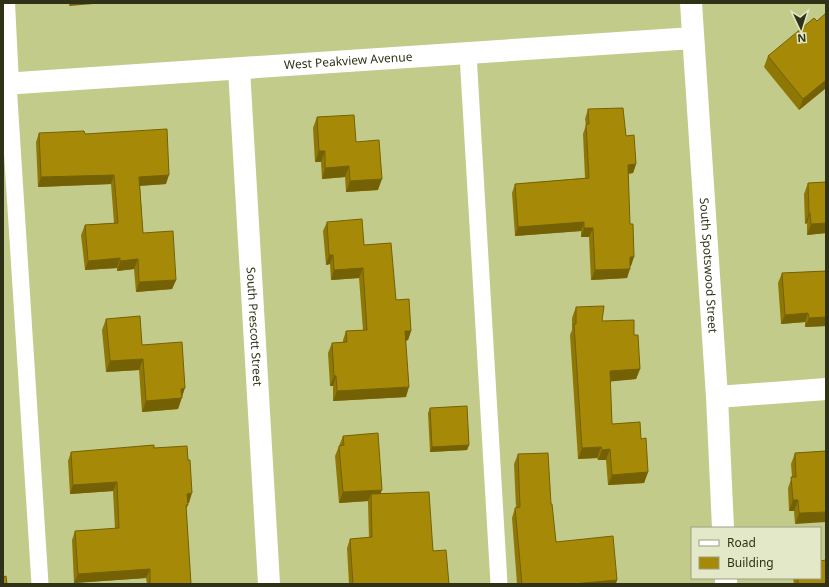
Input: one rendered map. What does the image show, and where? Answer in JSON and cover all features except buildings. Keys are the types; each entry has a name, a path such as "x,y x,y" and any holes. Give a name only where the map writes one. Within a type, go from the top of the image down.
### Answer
{"street":[{"path":"4,3 6,84"},
{"name":"South Spotswood Street","path":"693,6 693,38 717,396 723,527"},
{"name":"West Peakview Avenue","path":"6,84 693,38"},
{"name":"South Prescott Street","path":"239,69 268,584"},
{"path":"717,396 826,389"}],"lane":[{"path":"468,54 499,584"},
{"path":"6,84 40,584"}]}
